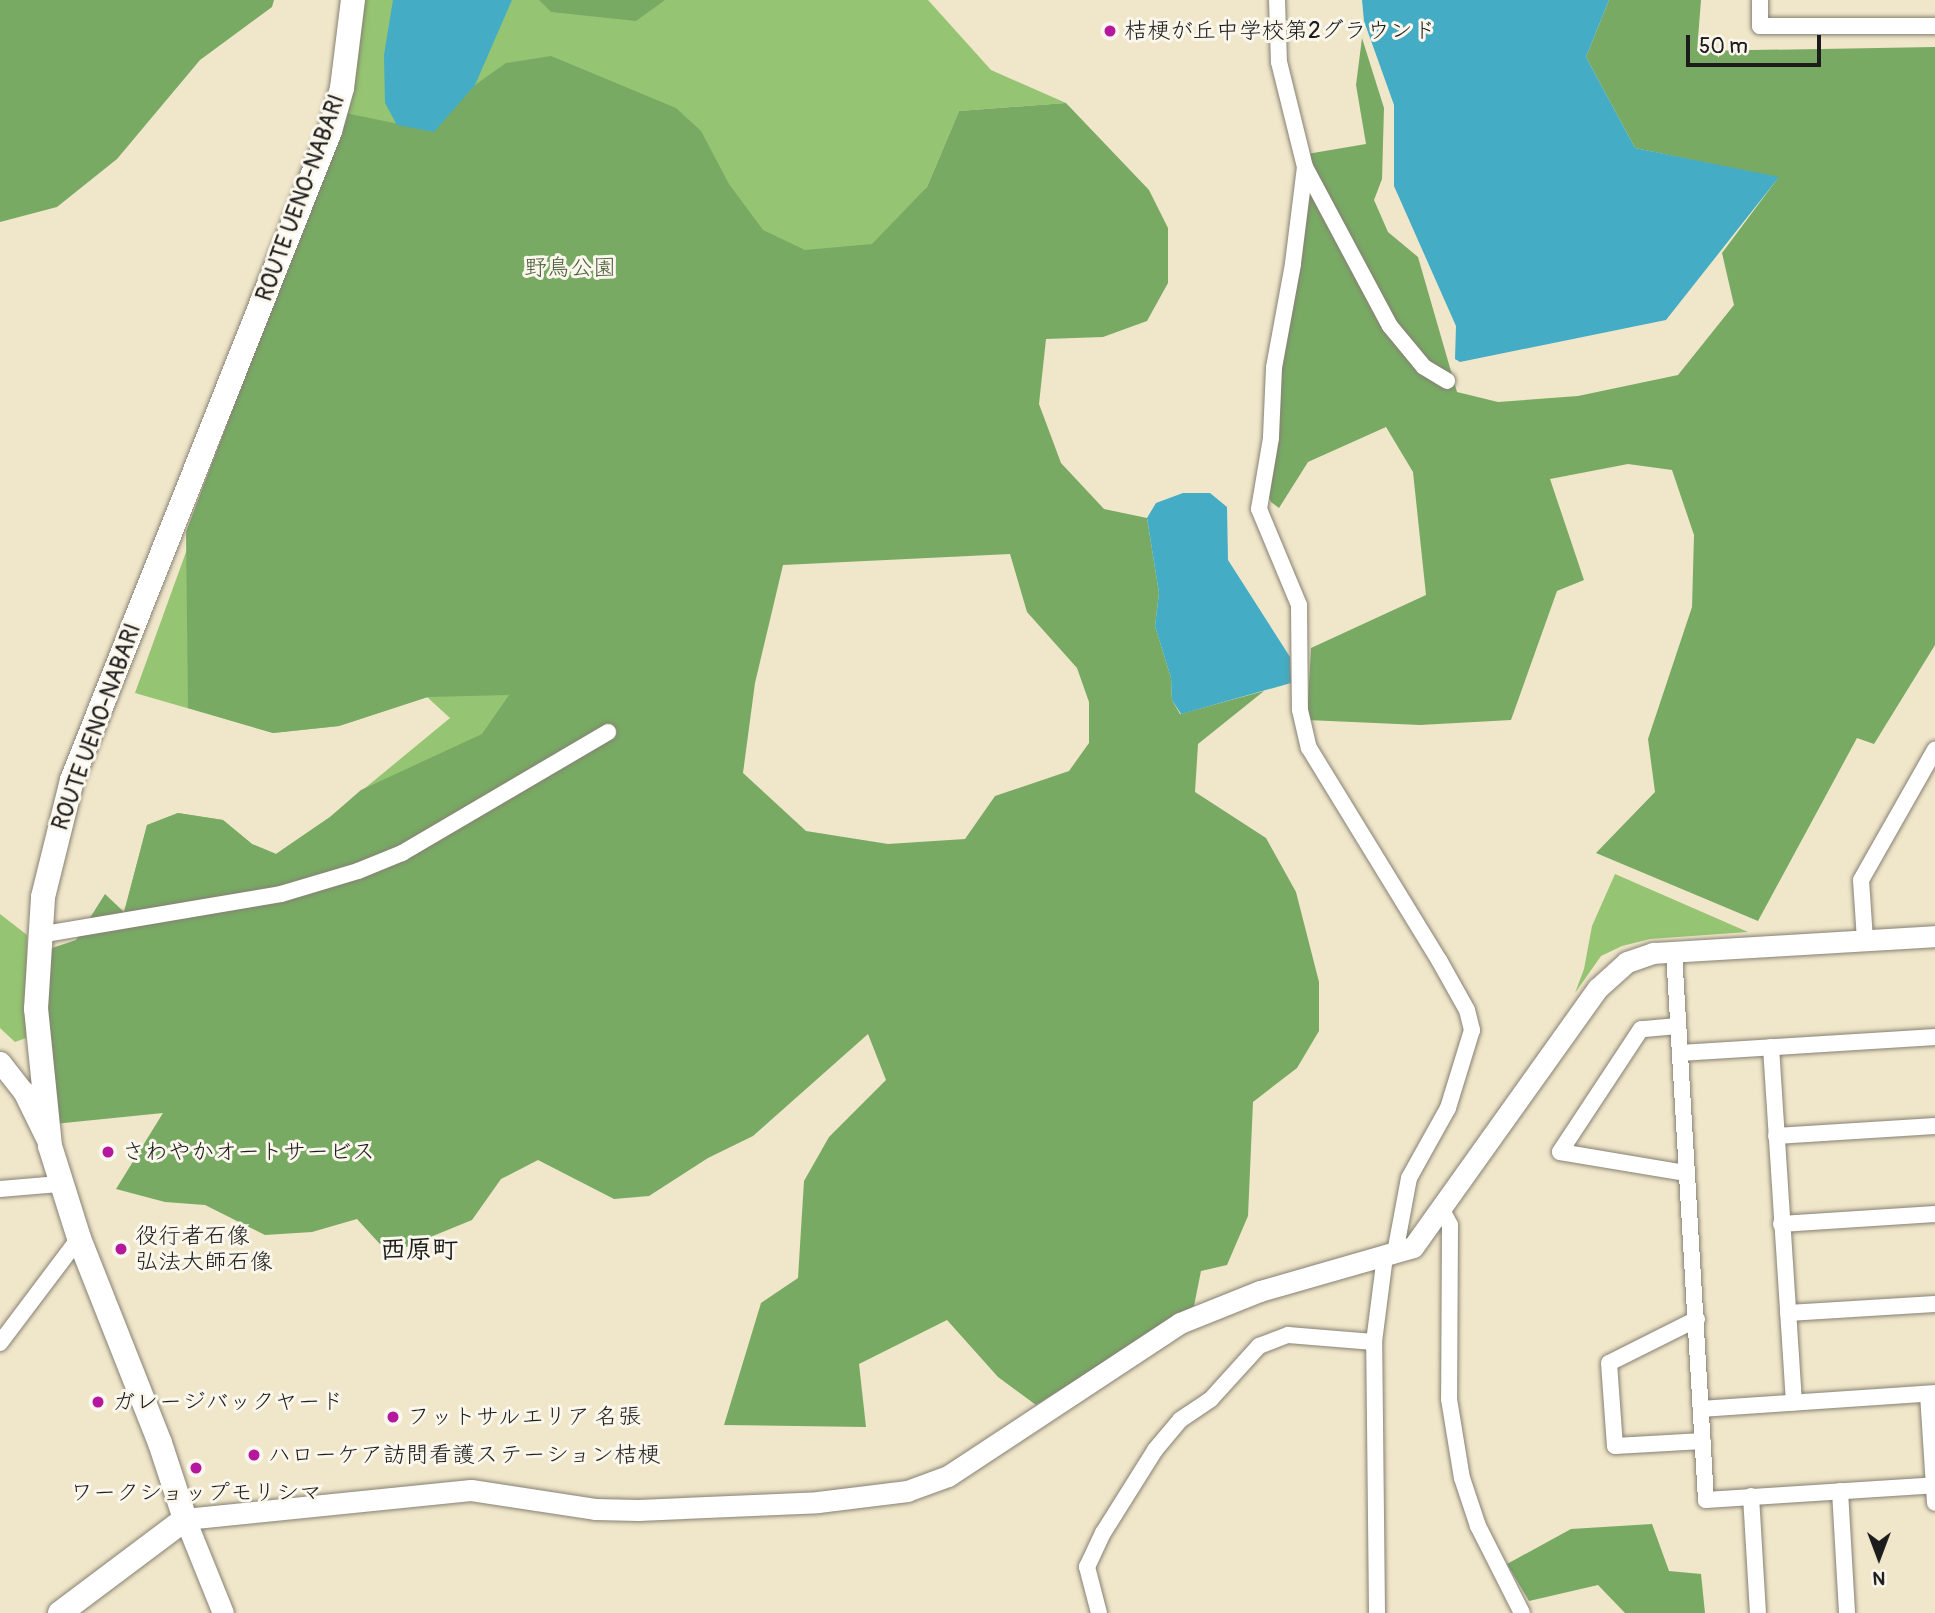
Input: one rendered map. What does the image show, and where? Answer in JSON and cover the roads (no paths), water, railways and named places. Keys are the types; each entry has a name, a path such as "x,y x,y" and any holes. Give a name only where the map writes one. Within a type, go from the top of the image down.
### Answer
{"main road":[{"name":"ROUTE UENO-NABARI","path":"185,1519 160,1443 79,1238 50,1146 37,1038 39,935 50,858 72,780 330,131 342,88 353,0"},
{"path":"60,1613 185,1519"}],"street":[{"path":"1277,0 1279,62 1305,167 1390,326 1424,367 1447,381"},
{"path":"1760,0 1760,26 1935,26"},
{"path":"1305,167 1293,264 1274,369 1271,438 1259,509 1298,605 1300,710 1309,748 1439,960 1467,1010 1472,1030 1448,1108 1409,1178 1390,1255 1374,1342 1377,1613"},
{"path":"39,935 281,894 358,871 402,853 608,732"},
{"path":"1865,940 1861,880 1935,750"},
{"path":"223,1613 185,1519 471,1490 595,1509 638,1510 818,1502 907,1490 948,1476 1180,1323 1260,1291 1413,1247 1443,1210 1607,977 1640,957 1674,952 1935,936"},
{"path":"1674,952 1706,1500 1935,1485"},
{"path":"1678,1026 1641,1029 1560,1152 1686,1173"},
{"path":"1680,1053 1935,1037"},
{"path":"1770,1047 1794,1402"},
{"path":"0,1062 23,1091 50,1146"},
{"path":"1776,1136 1935,1126"},
{"path":"0,1189 60,1184"},
{"path":"1443,1210 1450,1225 1449,1399 1462,1478 1478,1526 1522,1613"},
{"path":"1781,1224 1935,1214"},
{"path":"0,1343 79,1238"},
{"path":"1788,1313 1935,1304"},
{"path":"1696,1319 1609,1363 1615,1446 1703,1441"},
{"path":"1099,1613 1087,1567 1103,1532 1155,1450 1180,1420 1211,1399 1259,1346 1289,1335 1374,1342"},
{"path":"1701,1409 1932,1393 1935,1503"},
{"path":"1840,1490 1847,1613"},
{"path":"1751,1496 1758,1613"}],"water":[{"path":"393,0 512,0 475,85 434,132 397,125 385,103 384,55"},
{"path":"1362,0 1609,0 1586,57 1635,148 1779,177 1666,320 1460,362 1455,359 1456,326 1394,186 1394,105 1364,21"},
{"path":"1183,493 1210,493 1227,507 1228,560 1290,657 1291,683 1181,714 1172,700 1171,678 1155,626 1159,593 1147,518 1156,503"}],"place":[{"name":"桔梗が丘中学校第2グラウンド","path":"1110,31"},
{"name":"さわやかオートサービス","path":"108,1152"},
{"name":"役行者石像 弘法大師石像","path":"121,1249"},
{"name":"ガレージバックヤード","path":"98,1402"},
{"name":"フットサルエリア 名張","path":"393,1417"},
{"name":"ハローケア訪問看護ステーション桔梗","path":"254,1455"},
{"name":"ワークショップモリシマ","path":"196,1468"}],"district":[{"name":"西原町","path":"419,1251"}],"park label":[{"name":"野鳥公園","path":"570,268"}]}
